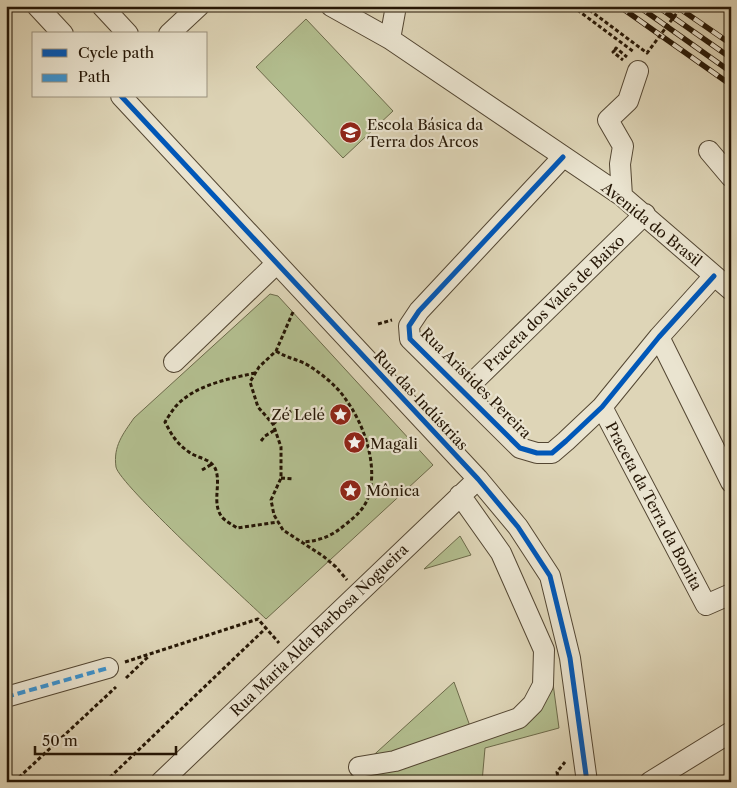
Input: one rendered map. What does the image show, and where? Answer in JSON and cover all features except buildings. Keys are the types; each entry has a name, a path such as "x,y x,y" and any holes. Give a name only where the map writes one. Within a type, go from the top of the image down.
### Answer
{"street":[{"path":"37,6 61,32"},
{"path":"102,6 126,32"},
{"path":"171,32 200,6"},
{"path":"390,39 396,6"},
{"name":"Avenida do Brasil","path":"340,9 390,39 622,196 731,290"},
{"path":"622,196 620,164 623,146 608,120 628,101 639,64"},
{"name":"Rua das Indústrias","path":"123,98 478,479 518,527 550,576 570,658 587,782"},
{"path":"709,151 731,177"},
{"name":"Rua Aristides Pereira","path":"563,157 418,311 409,326 410,339 520,448 537,453 552,453 566,441 602,407 659,336 714,276"},
{"name":"Praceta dos Vales de Baixo","path":"464,391 645,214"},
{"path":"174,362 276,264"},
{"path":"659,336 731,482"},
{"name":"Praceta da Terra da Bonita","path":"602,407 706,605 731,594"},
{"name":"Rua Maria Alda Barbosa Nogueira","path":"161,782 478,479"},
{"path":"359,767 395,761 520,718 533,704 543,685 544,650 501,553 460,495"},
{"path":"6,697 108,668"},
{"path":"650,782 731,732"}],"path":[{"path":"572,6 639,64"},
{"path":"584,6 647,53 682,6"},
{"path":"293,312 276,350 259,366 250,382 258,408 273,424 281,447 281,478 271,500 274,515 283,530 336,567 359,594"},
{"path":"276,350 286,357 304,363 324,377 344,397 359,423 368,445 371,471 368,498 357,515 334,534 316,541 302,542"},
{"path":"256,373 228,379 196,391 176,405 165,422 175,441 190,454 212,464 217,478 217,504 222,517 237,528 278,522"},
{"path":"273,424 291,411"},
{"path":"261,441 275,430"},
{"path":"202,470 212,464"},
{"path":"281,478 294,479"},
{"path":"108,668 258,619 291,658"},
{"path":"105,782 266,628"},
{"path":"14,782 151,654"}],"green space":[{"path":"306,19 393,111 343,158 256,67"},
{"path":"270,294 278,296 433,465 266,619 184,542 138,495 122,478 116,467 115,460 117,446 134,418"},
{"path":"460,536 471,555 424,569"},
{"path":"552,676 559,728 485,748 482,782 344,782 454,682 475,740 533,715"}],"railway":[{"path":"619,6 731,85"},
{"path":"638,6 731,72"},
{"path":"657,6 731,58"},
{"path":"676,6 731,44"}],"marked path":[{"path":"6,697 108,668"}],"cycle path":[{"path":"123,98 478,479 518,527 550,576 570,658 587,782"},
{"path":"563,157 419,311 409,326 410,339 520,448 537,453 552,453 566,441 602,407 659,337 714,276"}],"place":[{"name":"Escola Básica da Terra dos Arcos","path":"351,133"},
{"name":"Zé Lelé","path":"341,414"},
{"name":"Magali","path":"354,443"},
{"name":"Mônica","path":"350,490"}]}
